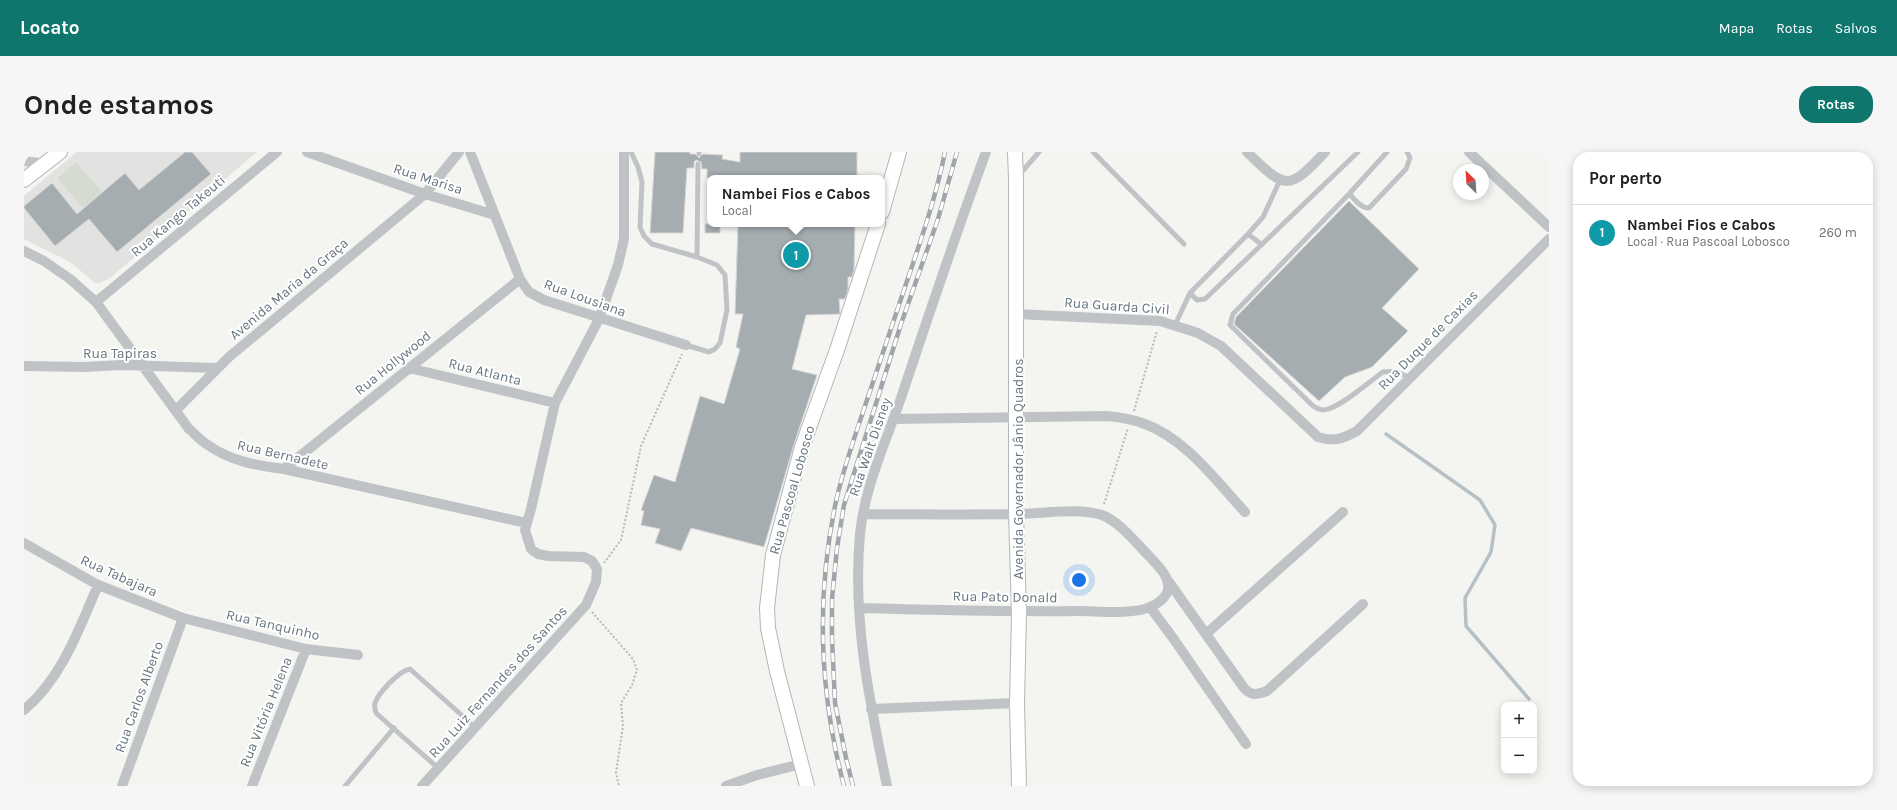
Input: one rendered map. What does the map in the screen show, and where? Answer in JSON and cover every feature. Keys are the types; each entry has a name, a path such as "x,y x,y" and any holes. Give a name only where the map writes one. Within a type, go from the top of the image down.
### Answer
{"main road":[{"path":"24,180 60,152"},
{"path":"885,201 899,152"},
{"name":"Avenida Governador Jânio Quadros","path":"1015,152 1017,314 1016,514 1019,612 1017,703 1019,786"},
{"name":"Rua Pascoal Lobosco","path":"807,786 777,671 768,628 767,608 773,555 802,447 839,344 877,227"}],"street":[{"name":"Rua Kango Takeuti","path":"96,302 277,152"},
{"name":"Rua Marisa","path":"307,152 425,194 495,215"},
{"name":"Avenida Maria da Graça","path":"176,410 216,368 425,194 459,152"},
{"name":"Rua Lousiana","path":"470,152 511,260 520,279 529,292 544,300 599,319 686,345"},
{"path":"597,569 592,561 584,557 548,556 538,554 531,549 525,530 555,403 599,319 618,265 624,239 624,152"},
{"name":"Rua Walt Disney","path":"887,786 871,709 859,628 858,573 860,533 869,483 893,419 945,263 986,152"},
{"path":"1247,152 1269,173 1280,180 1297,178 1305,174 1325,152"},
{"path":"1469,152 1549,227"},
{"path":"24,161 46,164"},
{"name":"Rua Duque de Caxias","path":"1318,437 1330,441 1342,439 1357,431 1549,239"},
{"name":"Rua Bernadete","path":"24,251 44,261 70,279 96,302 189,429 207,445 228,457 526,523"},
{"name":"Rua Hollywood","path":"284,469 520,279"},
{"name":"Rua Guarda Civil","path":"1017,314 1160,321 1198,333 1221,346 1318,437"},
{"name":"Rua Tapiras","path":"24,366 43,368 143,365 216,368"},
{"name":"Rua Atlanta","path":"408,368 555,403"},
{"path":"893,419 1017,416 1106,416 1131,419 1162,432 1189,452 1245,512"},
{"path":"863,514 1016,514 1089,512 1113,520 1160,568 1249,694 1256,695 1267,691 1363,604"},
{"path":"1206,634 1343,512"},
{"name":"Rua Tabajara","path":"24,543 98,585 183,618"},
{"name":"Rua Luiz Fernandes dos Santos","path":"422,786 586,605 592,594 597,569"},
{"path":"1169,582 1167,592 1161,601 1150,608 1174,638 1246,744"},
{"path":"24,710 46,688 68,653 98,585"},
{"name":"Rua Pato Donald","path":"859,608 1019,612 1131,611 1150,608"},
{"name":"Rua Tanquinho","path":"183,618 306,649 358,655"},
{"name":"Rua Carlos Alberto","path":"122,786 183,618"},
{"name":"Rua Vitória Helena","path":"252,786 306,649"},
{"path":"871,709 1017,703"},
{"path":"726,786 757,775 801,764"}],"lane":[{"path":"631,152 638,167 642,182 640,227 644,236 652,244 697,257 716,265 726,275 727,310 720,343 715,349 708,352 686,345"},
{"path":"1016,179 1039,152"},
{"path":"1093,152 1184,244"},
{"path":"1190,293 1197,300 1205,299 1358,152"},
{"path":"1387,152 1349,194 1233,314 1230,318 1230,325 1313,406 1320,410 1328,409 1340,404 1383,372 1392,370 1410,378"},
{"path":"1349,194 1362,206 1369,208 1406,169 1410,163 1410,158 1407,152"},
{"path":"697,257 698,164"},
{"path":"1175,325 1190,293 1248,234 1262,217 1280,180"},
{"path":"1248,234 1261,244"},
{"path":"438,768 376,713 375,705 379,696 398,674 404,670 410,669 475,727"},
{"path":"345,786 394,728"}],"path":[{"path":"597,569 609,558 621,540 641,446 686,345"},
{"path":"586,605 633,659 637,670 632,685 621,703 623,726 616,773 619,786"}],"shaded area":[{"path":"77,152 257,152 110,278 100,283 95,283 70,262 24,239 24,196"},
{"path":"76,162 102,192 83,208 57,178"}],"building":[{"path":"185,152 192,152 211,174 117,252 89,219 55,246 24,208 24,206 52,183 77,214 125,173 139,190"},
{"path":"655,152 690,152 690,154 695,154 699,158 703,154 723,155 722,159 740,162 740,152 857,152 857,175 707,175 707,169 702,169 701,162 696,160 694,162 694,168 687,168 683,233 650,233"},
{"path":"1349,201 1419,269 1382,308 1408,331 1372,367 1345,377 1319,401 1234,324 1236,317"},
{"path":"705,224 707,224 707,227 720,227 720,233 705,233"},
{"path":"738,227 855,227 854,269 852,277 848,277 848,289 845,299 839,299 840,314 806,315 792,369 817,375 794,444 764,547 691,528 681,551 655,543 660,529 641,525 644,511 641,510 654,475 675,482 700,396 724,404 740,349 736,347 743,314 735,314"}],"waterway":[{"path":"1386,434 1480,500 1495,525 1491,552 1465,598 1466,626 1529,699"}],"railway":[{"path":"844,786 830,717 823,647 823,611 829,541 835,506 845,468 923,235 933,202 945,152"},
{"path":"853,786 835,703 832,638 832,599 837,548 844,505 901,324 938,219 957,152"}],"place":[{"name":"Nambei Fios e Cabos","path":"796,255"}]}
